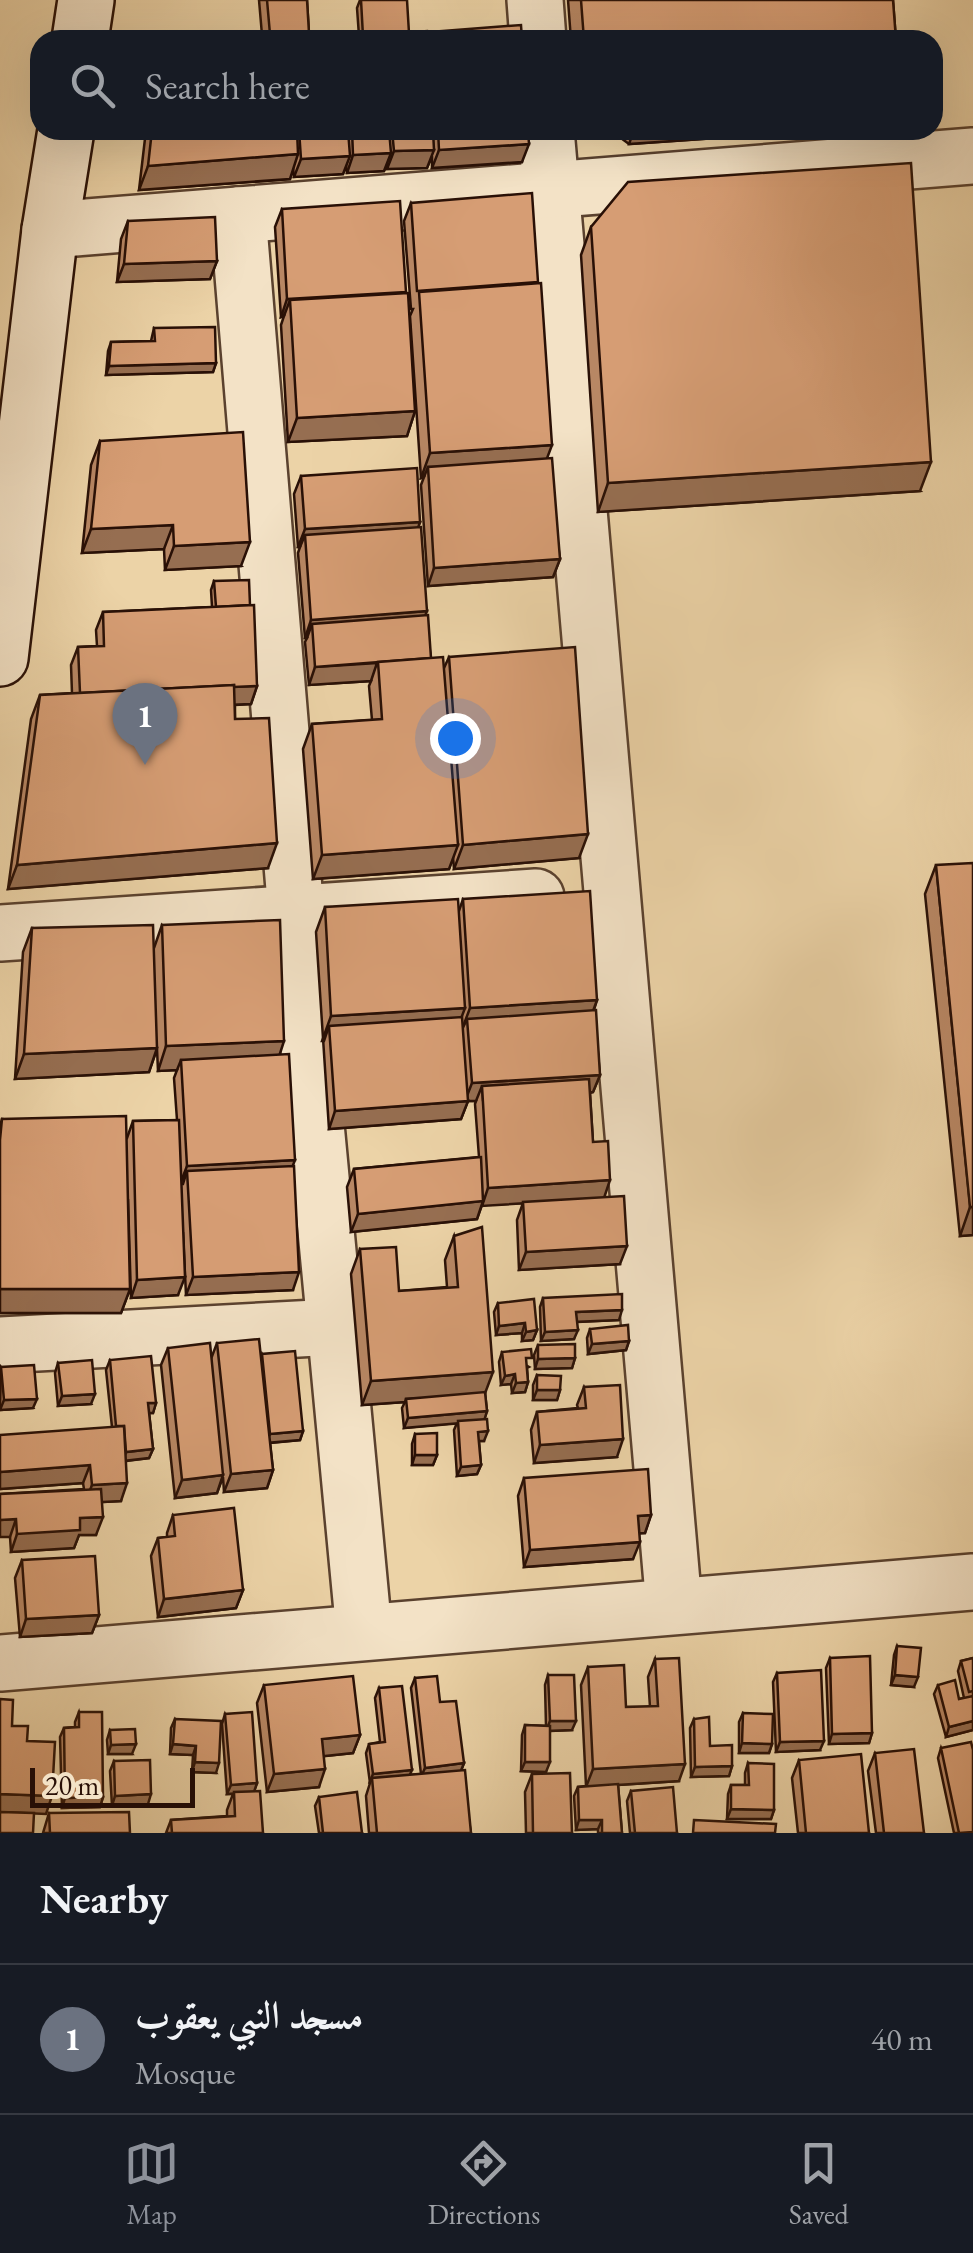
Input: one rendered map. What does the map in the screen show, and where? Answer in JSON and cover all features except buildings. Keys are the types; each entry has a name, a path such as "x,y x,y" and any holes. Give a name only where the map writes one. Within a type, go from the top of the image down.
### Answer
{"street":[{"path":"82,30 86,0"},
{"path":"535,0 537,30"},
{"path":"0,658 50,230 64,140"},
{"path":"547,140 674,1606"},
{"path":"50,230 973,156"},
{"path":"238,214 296,913 364,1632"},
{"path":"0,933 612,892"},
{"path":"0,1345 334,1327"},
{"path":"0,1663 973,1582"}],"place":[{"name":"مسجد النبي يعقوب","path":"145,765"}]}
